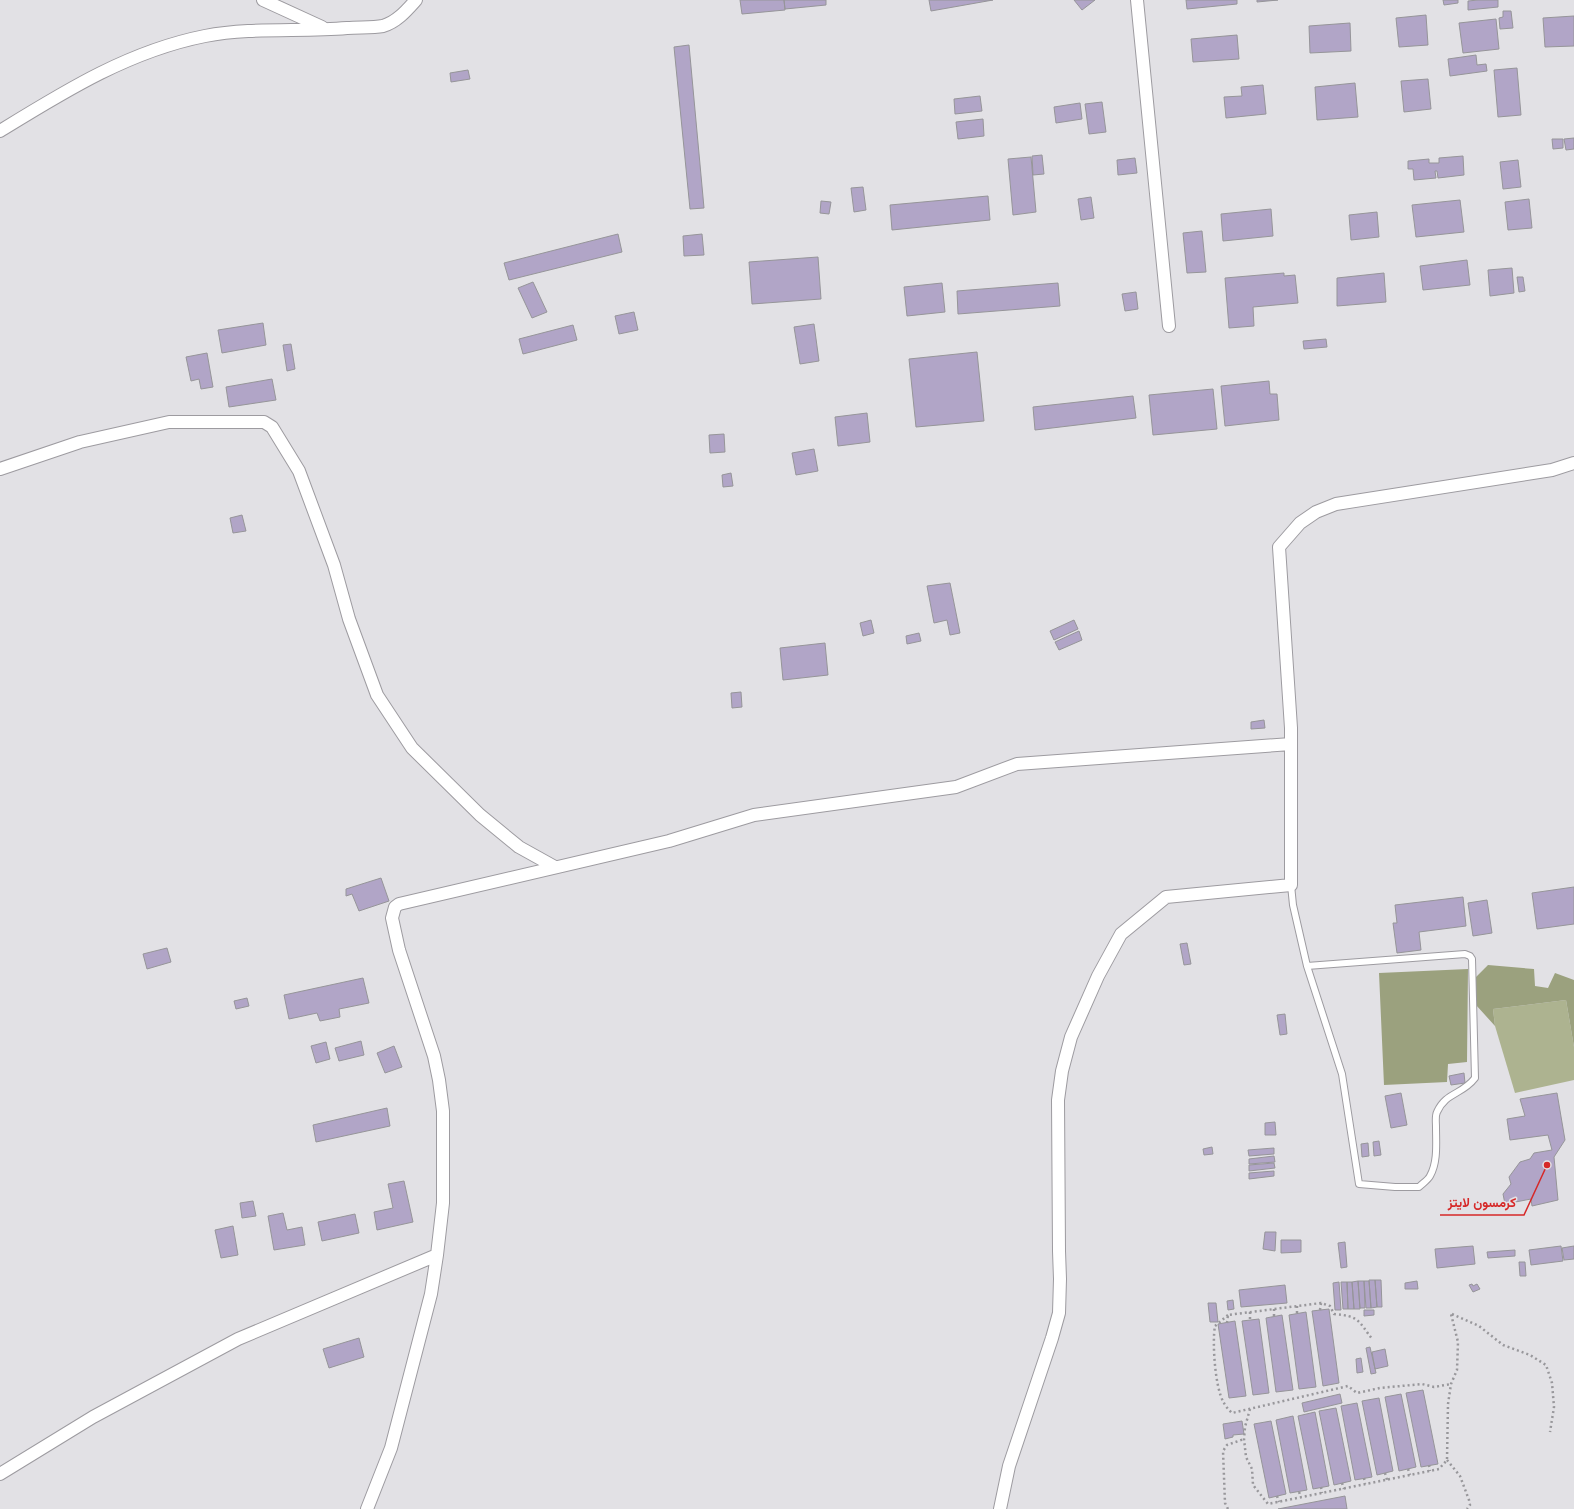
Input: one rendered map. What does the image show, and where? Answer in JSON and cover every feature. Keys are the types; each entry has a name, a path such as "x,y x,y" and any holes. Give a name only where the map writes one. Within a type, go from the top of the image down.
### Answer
{"street":[{"path":"263,0 328,30"},
{"path":"0,131 63,92 122,62 156,48 205,36 252,30 328,30 384,26 404,14 416,0"},
{"path":"1137,0 1169,326"},
{"path":"0,469 80,442 169,422 264,422 272,427 299,471 334,565 349,619 377,695 412,748 480,815 519,846 555,867"},
{"path":"1000,1509 1009,1466 1059,1313 1058,1100 1062,1071 1071,1037 1098,976 1121,934 1166,897 1291,885 1290,744 1279,548 1300,523 1316,512 1336,504 1552,470 1574,463"},
{"path":"367,1509 391,1448 430,1294 437,1254 443,1203 443,1111 439,1080 434,1056 399,950 392,918 393,912 399,904 405,901 669,841 754,815 956,787 1017,764 1290,744"},
{"path":"0,1474 93,1417 238,1339 437,1254"}],"lane":[{"path":"1291,885 1293,905 1307,966 1342,1074 1359,1184 1419,1187 1430,1176 1436,1160 1436,1114 1441,1104 1449,1096 1463,1090 1475,1078 1472,959 1470,956 1465,954 1307,966"}],"path":[{"path":"1320,1310 1321,1303"},
{"path":"1373,1340 1356,1318 1347,1315 1334,1314 1330,1306 1321,1303 1228,1315 1215,1326 1213,1335 1216,1370 1223,1403 1232,1413 1348,1386 1357,1393 1380,1388 1422,1384 1434,1387 1451,1384"},
{"path":"1297,1306 1297,1314"},
{"path":"1274,1309 1274,1317"},
{"path":"1250,1312 1250,1320"},
{"path":"1467,1509 1470,1506 1460,1476 1447,1460 1448,1404 1451,1384 1457,1370 1458,1342 1451,1314 1479,1326 1503,1345 1530,1355 1546,1365 1552,1383 1554,1407 1550,1432"},
{"path":"1227,1323 1228,1315"},
{"path":"1250,1409 1245,1427 1244,1438 1246,1458 1252,1469 1253,1485 1268,1504 1439,1469 1447,1460"},
{"path":"1228,1509 1225,1503 1223,1451 1227,1445 1244,1438"},
{"path":"1429,1465 1430,1471"},
{"path":"1408,1469 1410,1475"},
{"path":"1385,1473 1387,1480"},
{"path":"1364,1478 1364,1484"},
{"path":"1342,1483 1344,1489"},
{"path":"1321,1487 1322,1493"},
{"path":"1299,1492 1301,1497"},
{"path":"1277,1496 1279,1502"}],"green space":[{"path":"1488,965 1534,969 1535,986 1548,988 1555,973 1574,980 1574,1047 1566,1000 1493,1009 1495,1026 1476,1005 1476,977"},
{"path":"1468,969 1467,1062 1448,1064 1447,1082 1384,1085 1379,973"},
{"path":"1566,1000 1574,1047 1574,1080 1515,1093 1495,1026 1493,1009"}],"building":[{"path":"740,0 784,0 785,10 742,14"},
{"path":"784,0 826,0 826,5 785,9"},
{"path":"929,0 993,0 931,11"},
{"path":"1074,0 1095,0 1082,10"},
{"path":"1186,0 1237,0 1237,4 1187,9"},
{"path":"1257,0 1278,0 1257,2"},
{"path":"1443,0 1458,0 1458,3 1444,5"},
{"path":"1498,0 1498,7 1468,10 1468,1"},
{"path":"1503,11 1511,11 1513,28 1500,29 1499,18 1503,17"},
{"path":"1426,15 1428,45 1399,47 1396,18"},
{"path":"1574,16 1574,46 1545,47 1543,18"},
{"path":"1496,19 1499,49 1463,53 1459,23"},
{"path":"1350,23 1351,51 1310,53 1309,26"},
{"path":"1237,35 1239,59 1193,62 1191,39"},
{"path":"689,45 704,208 690,209 674,47"},
{"path":"1476,55 1477,65 1486,64 1487,71 1450,76 1448,59"},
{"path":"1517,68 1521,115 1498,117 1494,70"},
{"path":"468,70 470,79 451,82 450,73"},
{"path":"1428,79 1431,109 1404,112 1401,81"},
{"path":"1355,83 1358,117 1317,120 1315,87"},
{"path":"1263,85 1266,114 1226,118 1224,97 1242,96 1241,87"},
{"path":"980,96 982,111 955,114 954,99"},
{"path":"1102,102 1106,132 1089,134 1085,104"},
{"path":"1080,103 1082,119 1056,123 1054,107"},
{"path":"983,119 984,136 958,139 956,122"},
{"path":"1574,138 1574,149 1566,150 1564,139"},
{"path":"1552,139 1563,139 1563,148 1553,149"},
{"path":"1042,155 1044,174 1033,175 1032,156"},
{"path":"1463,156 1464,175 1438,178 1437,171 1435,171 1436,178 1414,180 1413,169 1408,169 1408,161 1429,159 1429,163 1439,163 1439,158"},
{"path":"1031,157 1036,212 1013,215 1008,159"},
{"path":"1135,158 1137,173 1118,175 1117,160"},
{"path":"1518,160 1521,187 1503,189 1500,162"},
{"path":"863,187 866,210 854,212 851,188"},
{"path":"988,196 990,220 892,230 890,205"},
{"path":"1091,197 1094,218 1081,220 1078,199"},
{"path":"1529,199 1532,228 1508,230 1505,202"},
{"path":"1460,200 1464,232 1416,237 1412,205"},
{"path":"821,201 831,202 829,214 820,213"},
{"path":"1271,209 1273,236 1223,241 1221,214"},
{"path":"1377,212 1379,237 1351,240 1349,215"},
{"path":"1202,231 1206,272 1187,273 1183,233"},
{"path":"618,234 622,252 509,280 504,263"},
{"path":"702,234 704,255 684,256 683,236"},
{"path":"818,257 821,299 752,304 749,262"},
{"path":"1467,260 1470,285 1423,290 1420,266"},
{"path":"1512,268 1514,293 1490,296 1488,270"},
{"path":"1284,273 1284,276 1295,275 1298,303 1253,307 1254,326 1229,328 1225,278"},
{"path":"1384,273 1386,302 1337,306 1337,278"},
{"path":"1517,277 1523,277 1525,291 1519,292"},
{"path":"533,282 547,312 532,318 518,288"},
{"path":"942,283 945,312 907,316 904,287"},
{"path":"1058,283 1060,306 958,314 957,291"},
{"path":"1136,292 1138,309 1125,311 1122,294"},
{"path":"634,312 638,330 619,334 615,316"},
{"path":"263,323 266,345 222,353 218,330"},
{"path":"814,324 819,361 800,364 794,327"},
{"path":"573,325 577,340 523,354 519,339"},
{"path":"1326,339 1327,347 1304,349 1303,341"},
{"path":"291,344 295,369 287,371 283,345"},
{"path":"977,352 984,421 916,427 909,359"},
{"path":"207,353 213,387 201,389 199,379 191,381 186,357"},
{"path":"272,379 276,400 229,407 226,387"},
{"path":"1269,381 1270,394 1277,394 1279,420 1225,426 1221,386"},
{"path":"1213,389 1217,429 1153,435 1149,395"},
{"path":"1133,396 1136,418 1035,430 1033,407"},
{"path":"867,413 870,442 838,446 835,417"},
{"path":"724,434 725,452 710,453 709,435"},
{"path":"814,449 818,471 796,475 792,453"},
{"path":"731,473 733,486 723,487 722,475"},
{"path":"242,515 246,531 233,533 230,518"},
{"path":"950,583 960,633 950,635 947,620 934,623 927,586"},
{"path":"871,620 874,633 863,636 860,623"},
{"path":"1074,620 1078,629 1054,640 1050,631"},
{"path":"1079,631 1082,640 1059,650 1055,642"},
{"path":"919,633 921,641 907,644 906,636"},
{"path":"825,643 828,675 783,680 780,648"},
{"path":"741,692 742,707 732,708 731,693"},
{"path":"1264,720 1265,728 1251,729 1251,722"},
{"path":"381,878 389,901 359,911 352,894 346,896 346,889"},
{"path":"1574,887 1574,924 1537,929 1532,893"},
{"path":"1463,897 1466,926 1419,932 1421,950 1397,953 1393,923 1397,923 1395,905"},
{"path":"1487,900 1492,933 1473,936 1468,903"},
{"path":"1187,943 1191,964 1184,965 1180,944"},
{"path":"167,948 171,962 147,969 143,954"},
{"path":"363,978 369,1003 339,1009 340,1017 320,1021 317,1013 289,1019 284,995"},
{"path":"247,998 249,1006 236,1009 234,1001"},
{"path":"1285,1014 1287,1034 1280,1035 1277,1015"},
{"path":"361,1041 364,1055 339,1061 335,1048"},
{"path":"326,1042 330,1059 316,1063 311,1046"},
{"path":"394,1046 402,1067 385,1073 377,1053"},
{"path":"1464,1073 1465,1083 1451,1085 1449,1076"},
{"path":"1401,1093 1407,1125 1391,1128 1385,1096"},
{"path":"1557,1093 1565,1140 1554,1157 1558,1200 1532,1206 1531,1199 1505,1204 1503,1194 1511,1184 1509,1177 1520,1162 1530,1159 1534,1153 1552,1150 1548,1135 1510,1140 1507,1119 1525,1116 1520,1099"},
{"path":"387,1108 390,1126 316,1142 313,1125"},
{"path":"1275,1122 1276,1135 1265,1135 1265,1123"},
{"path":"1379,1141 1381,1155 1374,1156 1373,1142"},
{"path":"1368,1143 1369,1156 1362,1157 1361,1144"},
{"path":"1212,1147 1213,1154 1204,1155 1203,1149"},
{"path":"1274,1148 1274,1154 1249,1156 1248,1150"},
{"path":"1274,1156 1275,1162 1249,1164 1249,1159"},
{"path":"1274,1163 1275,1168 1249,1171 1249,1165"},
{"path":"1274,1171 1274,1176 1249,1179 1249,1173"},
{"path":"404,1181 413,1222 377,1230 374,1212 393,1208 388,1184"},
{"path":"253,1201 256,1216 242,1218 240,1203"},
{"path":"283,1213 287,1230 302,1227 305,1245 274,1250 268,1216"},
{"path":"355,1214 359,1233 322,1241 318,1222"},
{"path":"233,1226 238,1255 221,1258 215,1230"},
{"path":"1265,1232 1276,1232 1275,1251 1263,1249"},
{"path":"1281,1240 1301,1240 1301,1252 1281,1253"},
{"path":"1345,1242 1347,1267 1341,1268 1338,1243"},
{"path":"1473,1246 1475,1264 1437,1268 1435,1249"},
{"path":"1561,1246 1563,1261 1531,1265 1529,1250"},
{"path":"1574,1246 1574,1259 1564,1260 1562,1248"},
{"path":"1515,1250 1515,1256 1488,1258 1487,1252"},
{"path":"1519,1262 1525,1262 1526,1276 1520,1276"},
{"path":"1369,1280 1375,1280 1377,1307 1371,1308"},
{"path":"1375,1280 1381,1280 1382,1307 1377,1307"},
{"path":"1358,1281 1360,1309 1354,1309 1352,1282"},
{"path":"1358,1281 1364,1281 1365,1308 1360,1308"},
{"path":"1364,1281 1369,1281 1371,1308 1366,1308"},
{"path":"1417,1281 1418,1289 1405,1289 1405,1283"},
{"path":"1339,1282 1341,1310 1335,1310 1333,1283"},
{"path":"1341,1282 1347,1282 1348,1309 1343,1309"},
{"path":"1347,1282 1352,1282 1354,1309 1348,1309"},
{"path":"1472,1284 1473,1286 1477,1284 1480,1289 1473,1292 1469,1285"},
{"path":"1285,1285 1287,1303 1241,1307 1239,1290"},
{"path":"1233,1300 1234,1309 1228,1310 1227,1301"},
{"path":"1208,1303 1216,1303 1218,1322 1210,1322"},
{"path":"1329,1309 1339,1383 1323,1386 1312,1311"},
{"path":"1364,1310 1374,1310 1374,1315 1364,1316"},
{"path":"1306,1312 1316,1387 1299,1389 1289,1315"},
{"path":"1282,1315 1293,1390 1276,1392 1266,1318"},
{"path":"1259,1319 1269,1393 1253,1395 1242,1321"},
{"path":"1235,1321 1246,1396 1229,1398 1218,1324"},
{"path":"359,1338 364,1357 329,1368 323,1349"},
{"path":"1370,1347 1376,1373 1371,1374 1366,1348"},
{"path":"1385,1349 1388,1366 1375,1369 1372,1352"},
{"path":"1361,1358 1363,1372 1357,1373 1356,1359"},
{"path":"1423,1390 1438,1464 1421,1467 1406,1393"},
{"path":"1340,1394 1342,1403 1304,1412 1302,1403"},
{"path":"1401,1394 1416,1467 1399,1471 1385,1397"},
{"path":"1379,1398 1393,1471 1377,1475 1362,1401"},
{"path":"1357,1403 1372,1477 1355,1480 1341,1406"},
{"path":"1336,1408 1351,1481 1334,1485 1319,1411"},
{"path":"1315,1412 1329,1486 1313,1489 1298,1416"},
{"path":"1293,1416 1307,1490 1290,1493 1276,1420"},
{"path":"1242,1421 1244,1434 1233,1435 1233,1437 1225,1439 1223,1424"},
{"path":"1271,1421 1286,1494 1269,1498 1254,1424"},
{"path":"1345,1496 1347,1509 1278,1509"}],"place":[{"name":"كرمسون لايتز","path":"1547,1165"}]}
